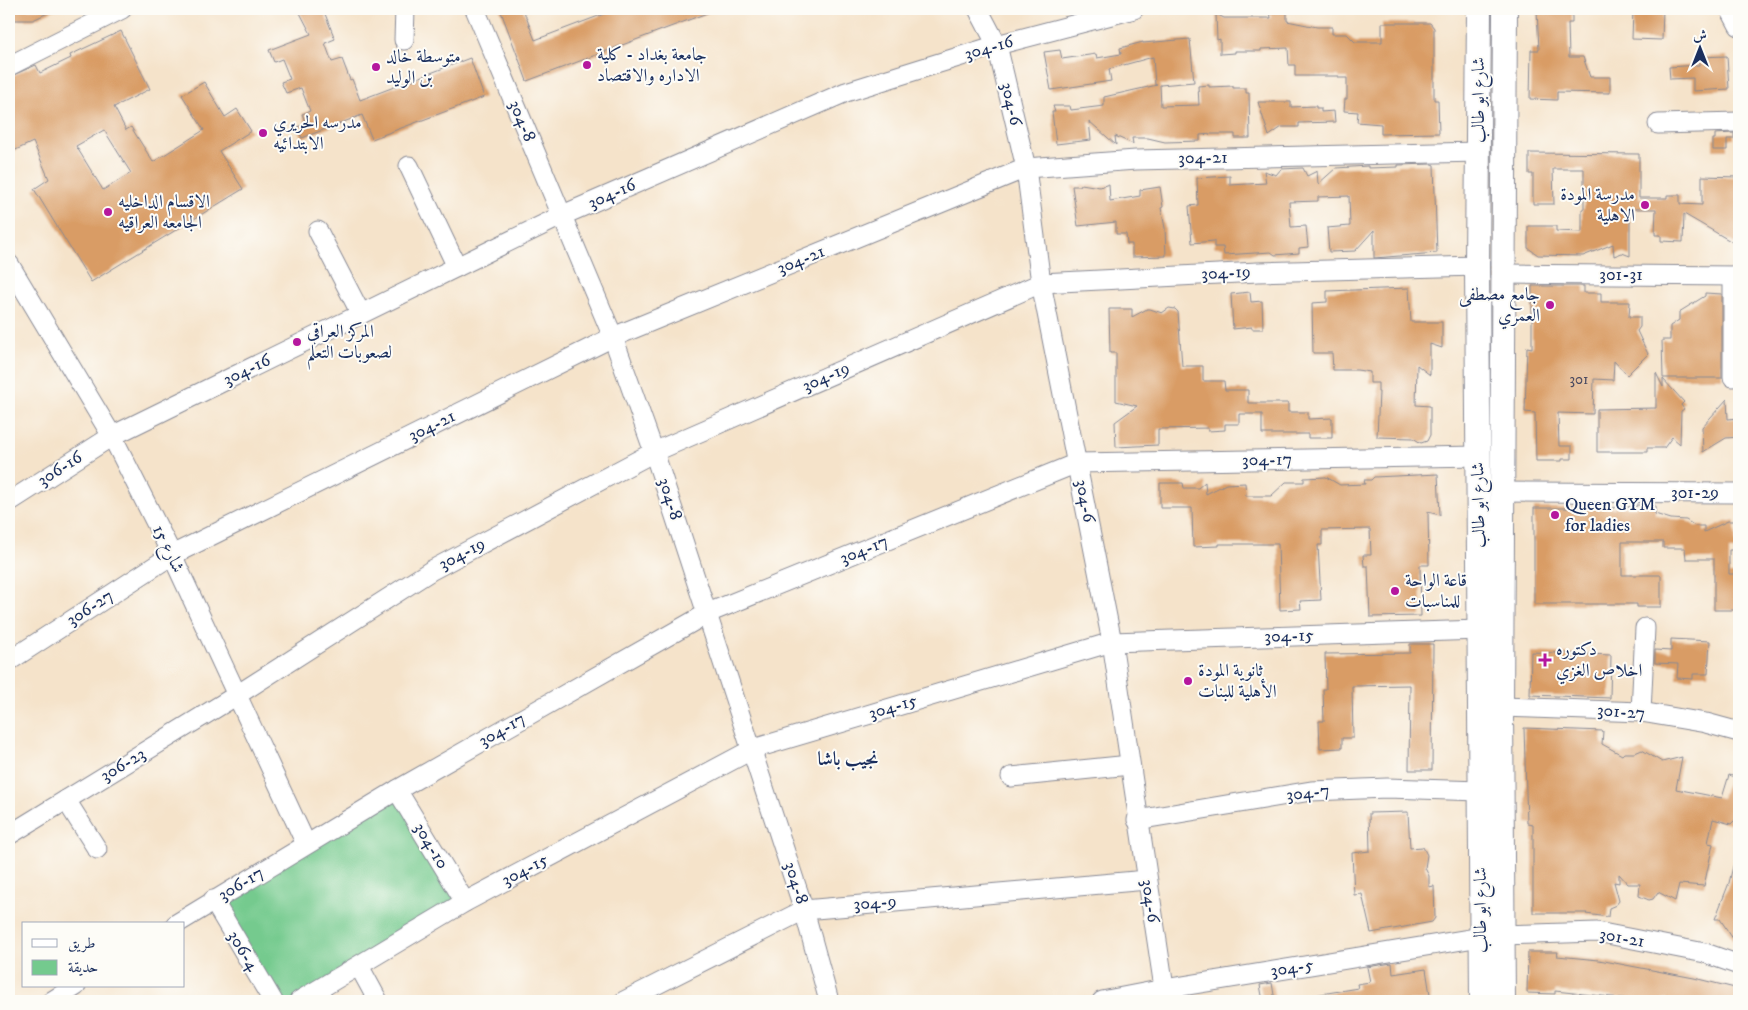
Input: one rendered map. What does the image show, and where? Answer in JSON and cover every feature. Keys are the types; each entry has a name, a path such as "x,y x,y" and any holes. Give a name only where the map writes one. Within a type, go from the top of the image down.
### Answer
{"main road":[{"name":"شارع ابو طالب","path":"1479,9 1477,266 1480,791 1492,936 1503,1001"},
{"name":"شارع ابو طالب","path":"1482,1001 1492,936 1501,707 1505,9"}],"street":[{"path":"9,66 122,9"},
{"path":"404,40 405,9"},
{"name":"304-8","path":"475,9 613,337 654,452 753,749 804,910 829,1001"},
{"name":"304-6","path":"978,9 997,45 1026,168 1041,283 1112,642 1137,820 1165,995"},
{"name":"304-16","path":"112,436 563,215 846,92 997,45 1134,9"},
{"path":"1730,9 1739,26"},
{"path":"1658,124 1739,122"},
{"name":"304-21","path":"172,555 613,337 1026,168 1136,160 1478,152"},
{"path":"409,166 457,267"},
{"path":"318,231 361,314"},
{"name":"شارع 15","path":"9,264 112,436 172,555 306,844"},
{"name":"304-19","path":"237,696 432,570 654,452 1041,283 1258,272 1477,266"},
{"name":"301-31","path":"1502,274 1736,276"},
{"path":"1733,377 1736,276"},
{"name":"306-16","path":"9,502 112,436"},
{"name":"304-17","path":"306,844 708,613 1078,463 1478,456"},
{"name":"301-29","path":"1501,492 1739,493"},
{"name":"306-27","path":"9,661 172,555"},
{"path":"1641,712 1645,628"},
{"name":"304-15","path":"299,1001 465,902 753,749 1112,642 1480,630"},
{"name":"306-23","path":"9,835 237,696"},
{"name":"301-27","path":"1501,707 1641,712 1706,723 1739,732"},
{"path":"1011,777 1130,765"},
{"name":"304-7","path":"1137,820 1311,791 1387,788 1480,791"},
{"name":"304-10","path":"397,790 465,902"},
{"path":"66,800 97,849"},
{"name":"306-17","path":"179,922 306,844"},
{"name":"304-9","path":"624,1001 804,910 1147,880"},
{"name":"306-4","path":"213,900 274,1001"},
{"name":"301-21","path":"1492,936 1597,932 1705,954 1739,965"},
{"name":"304-5","path":"1102,1001 1165,995 1492,936"},
{"path":"358,966 378,1001"},
{"path":"52,1001 73,988"}],"green space":[{"path":"397,790 465,902 299,1001 273,1001 213,900"}],"building":[{"path":"9,9 56,9 33,20 9,20"},
{"path":"298,9 323,9 335,39 325,43 332,62 342,59 360,100 470,58 484,97 372,139 362,115 302,138 297,127 306,124 302,114 310,111 301,88 286,93 281,82 290,79 282,59 274,62 269,50 311,34"},
{"path":"500,9 523,9 535,40 617,9 715,10 527,81"},
{"path":"1572,9 1572,23 1568,23 1569,57 1583,57 1590,77 1610,77 1610,93 1557,92 1557,100 1530,99 1531,50 1539,50 1537,10"},
{"path":"1633,9 1663,9 1662,40 1632,39"},
{"path":"1270,12 1287,12 1287,21 1317,27 1332,27 1332,34 1347,34 1355,42 1382,42 1382,23 1430,23 1434,28 1434,100 1438,100 1439,133 1381,134 1381,124 1357,122 1358,112 1344,111 1345,99 1347,99 1347,78 1339,78 1339,76 1295,76 1295,65 1289,65 1288,48 1235,51 1235,53 1220,54 1220,39 1217,40 1216,14 1224,18 1271,18"},
{"path":"121,31 150,89 114,107 126,130 131,127 153,162 204,130 182,95 204,82 225,117 237,109 251,131 219,151 243,189 91,282 34,189 49,179 33,142 9,153 9,77 36,65 40,73 71,58 70,55","holes":["104,130 131,173 103,190 76,146"]},
{"path":"1190,39 1194,82 1160,85 1161,106 1199,105 1198,86 1246,88 1246,93 1249,93 1250,138 1235,138 1235,134 1212,134 1200,135 1200,141 1165,142 1148,138 1132,138 1133,144 1115,136 1116,145 1089,121 1091,140 1056,144 1052,112 1055,112 1053,106 1070,106 1071,110 1104,106 1104,97 1157,85 1155,85 1153,57 1109,69 1111,81 1051,90 1044,52 1060,50 1062,59 1096,54 1097,58 1121,54 1120,48 1143,42"},
{"path":"1727,56 1729,89 1693,91 1693,78 1670,79 1669,67 1699,65 1699,57"},
{"path":"1258,102 1291,102 1291,107 1316,106 1316,108 1321,108 1321,112 1334,111 1335,122 1299,123 1299,127 1282,127 1269,136"},
{"path":"1734,133 1734,139 1727,139 1727,150 1713,150 1715,134"},
{"path":"1529,153 1639,154 1639,198 1667,198 1667,195 1680,195 1680,204 1702,205 1702,176 1739,177 1739,246 1684,214 1683,242 1661,241 1661,235 1655,235 1656,209 1630,209 1630,256 1622,253 1614,256 1613,244 1583,256 1538,255 1528,248 1528,226 1556,226 1556,231 1582,232 1584,169 1553,169 1554,204 1533,204 1533,174 1529,174"},
{"path":"1398,165 1434,165 1437,253 1374,258 1374,230 1355,251 1329,252 1327,228 1350,226 1349,196 1318,197 1318,201 1289,202 1291,227 1306,226 1308,247 1299,248 1299,253 1275,255 1271,252 1224,255 1223,247 1214,247 1214,241 1192,243 1189,206 1198,205 1197,178 1230,176 1230,185 1266,183 1264,171 1276,175 1281,169 1303,168 1307,176 1317,171 1318,184 1336,168 1398,167"},
{"path":"1081,184 1100,187 1109,184 1110,201 1140,196 1140,190 1160,187 1166,256 1132,257 1132,244 1127,244 1126,234 1116,234 1116,222 1078,226 1072,186 1080,186"},
{"path":"1532,286 1584,286 1584,293 1601,293 1601,302 1630,302 1629,317 1640,317 1640,327 1637,331 1648,354 1627,375 1614,361 1613,380 1594,379 1593,414 1558,413 1559,446 1572,446 1572,459 1536,461 1535,413 1525,412 1527,347 1532,348"},
{"path":"1409,288 1411,322 1442,322 1442,348 1430,344 1430,375 1417,365 1416,405 1430,406 1430,435 1427,441 1421,443 1413,438 1377,437 1379,392 1378,383 1370,383 1370,372 1333,370 1332,353 1313,353 1312,303 1327,302 1327,291"},
{"path":"1250,292 1251,302 1262,301 1263,329 1252,329 1252,327 1233,329 1231,294"},
{"path":"1705,293 1722,294 1722,378 1663,378 1662,340 1670,340 1670,326 1679,320 1679,312 1705,296"},
{"path":"1169,308 1175,309 1178,312 1182,366 1203,366 1203,381 1224,381 1225,390 1248,390 1248,403 1288,403 1288,412 1308,412 1308,419 1332,418 1332,438 1308,438 1308,434 1262,434 1262,414 1239,414 1239,424 1225,424 1225,430 1208,431 1208,428 1158,429 1158,445 1116,447 1115,422 1137,406 1116,401 1116,353 1110,353 1109,309 1132,309 1132,317 1147,309 1162,313"},
{"path":"1656,373 1663,387 1663,379 1684,402 1681,405 1684,409 1681,411 1680,444 1672,437 1664,448 1647,448 1647,452 1597,452 1597,409 1656,408"},
{"path":"1727,399 1728,419 1739,418 1739,437 1726,438 1703,452 1702,427"},
{"path":"1438,474 1440,515 1428,512 1429,565 1420,565 1421,616 1370,617 1368,566 1364,566 1363,555 1371,555 1370,529 1322,530 1322,545 1318,545 1321,600 1300,601 1301,609 1280,610 1278,544 1219,544 1219,546 1193,547 1192,508 1160,508 1160,483 1183,483 1184,488 1198,488 1205,482 1206,494 1226,484 1245,483 1246,496 1271,496 1286,482 1304,482 1304,478 1326,477 1340,485 1365,484 1364,480 1371,480 1374,477"},
{"path":"1636,505 1655,505 1655,514 1671,519 1686,520 1695,526 1704,526 1704,532 1728,521 1735,521 1736,550 1729,550 1729,574 1739,574 1739,610 1714,610 1714,559 1686,559 1685,548 1663,548 1663,542 1622,542 1622,575 1661,575 1661,607 1637,607 1637,604 1534,604 1534,508 1614,508 1636,507"},
{"path":"1671,639 1710,641 1708,674 1693,674 1693,679 1677,678 1678,664 1655,663 1655,650 1671,651"},
{"path":"1410,644 1433,644 1432,770 1409,770 1410,685 1352,686 1353,738 1342,738 1342,748 1320,749 1319,721 1324,721 1323,689 1326,689 1325,654 1410,653"},
{"path":"1531,652 1611,655 1610,698 1530,695"},
{"path":"1524,728 1603,731 1602,744 1622,755 1642,750 1662,762 1682,757 1676,789 1722,798 1729,775 1739,778 1739,816 1731,824 1713,819 1708,843 1713,844 1704,886 1679,884 1675,901 1658,892 1653,899 1649,900 1639,896 1640,884 1628,884 1619,874 1619,883 1614,882 1619,901 1616,905 1609,908 1608,917 1587,913 1533,913 1533,824 1527,823"},
{"path":"1408,812 1410,848 1423,847 1427,855 1425,868 1429,876 1429,887 1434,886 1435,918 1432,922 1371,933 1362,894 1354,895 1352,853 1370,851 1369,813"},
{"path":"1735,858 1739,858 1739,948 1720,919 1715,919 1729,883"},
{"path":"1528,952 1558,952 1557,956 1599,960 1694,978 1739,989 1739,1001 1673,1001 1664,999 1663,1001 1649,1001 1555,991 1555,994 1527,993"},
{"path":"1392,963 1393,974 1426,969 1431,1001 1315,1001 1315,995 1358,988 1357,984 1370,982 1367,967"},
{"path":"1272,983 1275,1001 1263,1001 1260,985"}],"place":[{"name":"جامعة بغداد - كلية الاداره والاقتصاد","path":"587,65"},
{"name":"متوسطة خالد بن الوليد","path":"376,67"},
{"name":"مدرسه الحريري الابتدائيه","path":"263,133"},
{"name":"مدرسة المودة الاهلية","path":"1645,205"},
{"name":"الاقسام الداخليه الجامعه العراقيه","path":"108,212"},
{"name":"جامع مصطفى العمري","path":"1550,305"},
{"name":"المركز العراقي لصعوبات التعلم","path":"297,342"},
{"name":"Queen GYM for ladies","path":"1555,515"},
{"name":"قاعة الواحة للمناسبات","path":"1395,591"},
{"name":"دكتوره اخلاص الغزي","path":"1545,660"},
{"name":"ثانوية المودة الأهلية للبنات","path":"1188,681"}],"district":[{"name":"نجيب باشا","path":"848,759"}]}
